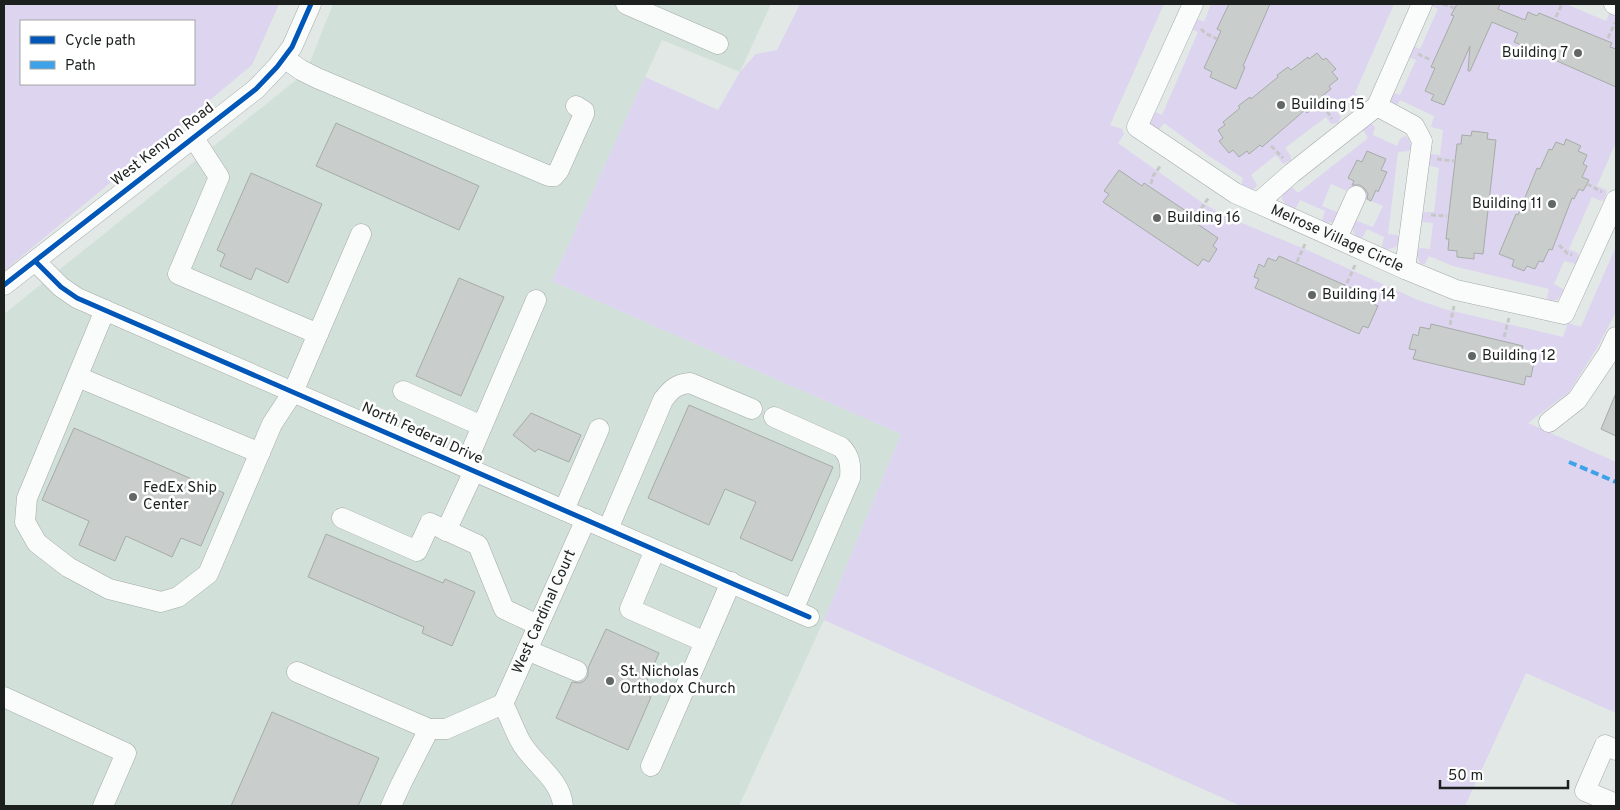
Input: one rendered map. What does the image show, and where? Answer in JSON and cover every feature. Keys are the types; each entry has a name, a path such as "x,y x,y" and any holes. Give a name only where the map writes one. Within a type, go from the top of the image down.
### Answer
{"street":[{"name":"West Kenyon Road","path":"4,284 256,89 284,58 292,46 311,4"},
{"path":"626,4 718,44"},
{"name":"Melrose Village Circle","path":"1193,4 1137,127 1235,193 1456,290 1564,314 1616,200"},
{"path":"1258,203 1292,173 1377,106 1422,4"},
{"path":"284,58 317,78 549,176 554,176 559,170 584,114 584,111 576,106"},
{"path":"1377,106 1414,126 1422,141 1405,269"},
{"path":"193,137 219,177 178,274 318,334"},
{"path":"1337,238 1356,196"},
{"path":"106,310 27,498 25,522 37,543 68,567 109,589 161,602 178,597 208,574 272,424 293,392 361,234"},
{"name":"North Federal Drive","path":"35,261 61,287 77,298 801,613 850,478 850,467 848,454 841,447 774,417"},
{"path":"446,531 470,468 482,426 536,300"},
{"path":"1549,422 1577,400 1613,350"},
{"path":"78,377 260,453"},
{"path":"608,529 663,400 669,391 679,384 690,384 752,409"},
{"path":"403,391 482,426"},
{"path":"564,510 599,429"},
{"path":"342,518 417,551 430,523 478,545 504,609 538,625"},
{"name":"West Cardinal Court","path":"503,704 586,519"},
{"path":"655,550 630,609 705,642"},
{"path":"652,766 731,582"},
{"path":"527,650 577,671"},
{"path":"298,672 430,729 446,729 503,704 523,745 548,774 563,800 563,806"},
{"path":"4,697 126,753 103,806"},
{"path":"391,806 400,784 430,729"},
{"path":"1616,750 1606,745 1584,791 1616,804"}],"path":[{"path":"1443,4 1454,8"},
{"path":"1556,17 1562,4"},
{"path":"1608,38 1616,19"}],"shaded area":[{"path":"4,4 279,4 252,65 4,271"},
{"path":"333,4 771,4 740,72 662,40 552,281 901,434 824,620 739,806 4,806 4,314 306,72"},
{"path":"800,4 1164,4 1110,125 1122,129 1124,134 1118,143 1201,202 1227,217 1307,250 1418,300 1444,309 1563,337 1568,323 1581,327 1616,246 1616,312 1597,348 1569,392 1528,423 1616,462 1616,713 1526,673 1465,806 1241,806 824,620 901,434 552,281 645,77 718,110 740,72 756,54 777,50"},
{"path":"1211,4 1394,4 1355,93 1363,97 1362,104 1356,105 1349,97 1335,109 1341,117 1338,123 1331,124 1326,117 1285,148 1291,156 1291,160 1283,164 1276,155 1251,175 1257,185 1252,190 1241,185 1243,178 1164,123 1158,131 1149,127 1147,116 1153,111 1162,115 1198,32 1191,29 1193,17 1204,22"},
{"path":"1429,4 1566,4 1606,21 1610,12 1616,12 1616,142 1597,186 1606,190 1607,193 1604,200 1601,201 1592,197 1569,249 1578,253 1579,257 1576,264 1564,261 1554,284 1563,289 1563,293 1557,300 1549,301 1547,297 1549,289 1453,266 1429,256 1425,264 1421,264 1417,258 1419,248 1430,249 1433,223 1422,222 1420,218 1422,212 1434,212 1439,168 1428,165 1430,154 1440,155 1443,130 1431,127 1434,116 1400,100 1396,107 1390,108 1387,95 1391,92 1400,95 1416,60 1406,56 1411,45 1420,49 1438,9"},
{"path":"1370,122 1375,127 1373,135 1397,146 1400,139 1405,136 1409,139 1411,146 1409,151 1398,152 1388,234 1397,235 1400,239 1396,246 1390,249 1382,247 1384,237 1367,229 1363,237 1359,238 1354,233 1352,227 1357,221 1373,227 1383,206 1331,184 1322,206 1337,212 1339,216 1334,222 1324,223 1322,220 1325,211 1300,200 1295,210 1287,207 1282,199 1283,191 1290,185 1298,193 1368,138 1363,130"}],"building":[{"path":"1229,4 1270,4 1243,66 1245,67 1236,89 1210,77 1212,72 1204,68 1221,31 1217,29"},
{"path":"1457,4 1500,4 1498,9 1525,20 1528,12 1537,16 1539,13 1612,43 1610,47 1616,49 1616,87 1514,42 1518,33 1492,22 1470,71 1468,71 1470,46 1444,105 1431,100 1434,95 1425,91 1435,68 1431,67 1454,16 1451,15"},
{"name":"Building 15","path":"1317,53 1323,60 1326,58 1336,69 1332,72 1338,79 1329,86 1331,89 1322,96 1324,99 1307,113 1305,110 1262,147 1260,145 1249,154 1247,151 1239,157 1233,150 1229,153 1219,141 1223,138 1218,130 1225,125 1223,122 1240,108 1238,106 1250,97 1251,99 1278,77 1277,75 1288,67 1291,70 1308,57 1309,59"},
{"path":"336,123 479,186 459,230 316,166"},
{"path":"1472,131 1488,133 1487,139 1496,140 1483,254 1474,253 1474,259 1457,257 1457,251 1448,250 1449,239 1446,239 1457,144 1461,144 1462,135 1471,136"},
{"name":"Building 11","path":"1566,139 1581,146 1578,151 1587,155 1583,164 1587,166 1582,177 1589,180 1583,191 1579,189 1574,199 1572,198 1552,250 1549,249 1543,262 1539,261 1535,269 1527,266 1524,271 1512,266 1514,260 1499,254 1516,214 1518,215 1537,168 1540,169 1549,149 1552,150 1556,142 1564,145"},
{"path":"1367,151 1386,159 1381,170 1387,172 1378,192 1376,190 1371,201 1367,199 1368,194 1365,189 1360,185 1352,185 1354,181 1348,178 1357,160 1362,162"},
{"name":"Building 16","path":"1119,170 1142,186 1144,183 1198,219 1196,223 1218,238 1213,246 1217,249 1209,262 1203,259 1198,266 1103,202 1109,194 1104,191"},
{"path":"251,173 322,204 288,283 256,268 251,280 220,266 225,254 217,250"},
{"name":"Building 14","path":"1279,256 1365,294 1363,299 1378,306 1368,328 1363,326 1359,334 1255,288 1259,279 1254,277 1259,264 1264,267 1268,258 1276,261"},
{"path":"459,278 504,297 461,396 416,376"},
{"name":"Building 12","path":"1431,324 1523,346 1521,351 1531,353 1529,361 1534,362 1531,377 1526,376 1524,385 1413,359 1416,350 1409,349 1413,334 1418,336 1420,327 1430,329"},
{"path":"1616,393 1616,436 1601,429"},
{"path":"689,405 833,467 792,561 740,538 756,502 725,489 709,525 648,498"},
{"path":"531,413 581,435 569,462 538,449 535,452 513,435"},
{"name":"FedEx Ship Center","path":"74,428 224,493 201,546 181,538 172,557 126,536 115,561 79,545 89,521 42,500"},
{"path":"326,534 443,583 445,579 475,592 452,646 422,633 424,627 308,577"},
{"name":"St. Nicholas Orthodox Church","path":"606,629 659,653 643,690 651,694 649,696 651,697 628,750 556,718 572,682 579,683 588,676 588,668"},
{"path":"272,712 379,758 358,806 231,806"}],"marked path":[{"path":"1569,462 1616,482"}],"cycle path":[{"path":"4,285 256,89 277,67 292,47 311,4"},
{"path":"35,261 61,287 77,298 809,617"}],"place":[{"name":"Building 7","path":"1578,53"},
{"name":"Building 15","path":"1281,105"},
{"name":"Building 11","path":"1552,204"},
{"name":"Building 16","path":"1157,218"},
{"name":"Building 14","path":"1312,295"},
{"name":"Building 12","path":"1472,356"},
{"name":"FedEx Ship Center","path":"133,497"},
{"name":"St. Nicholas Orthodox Church","path":"610,681"}]}
